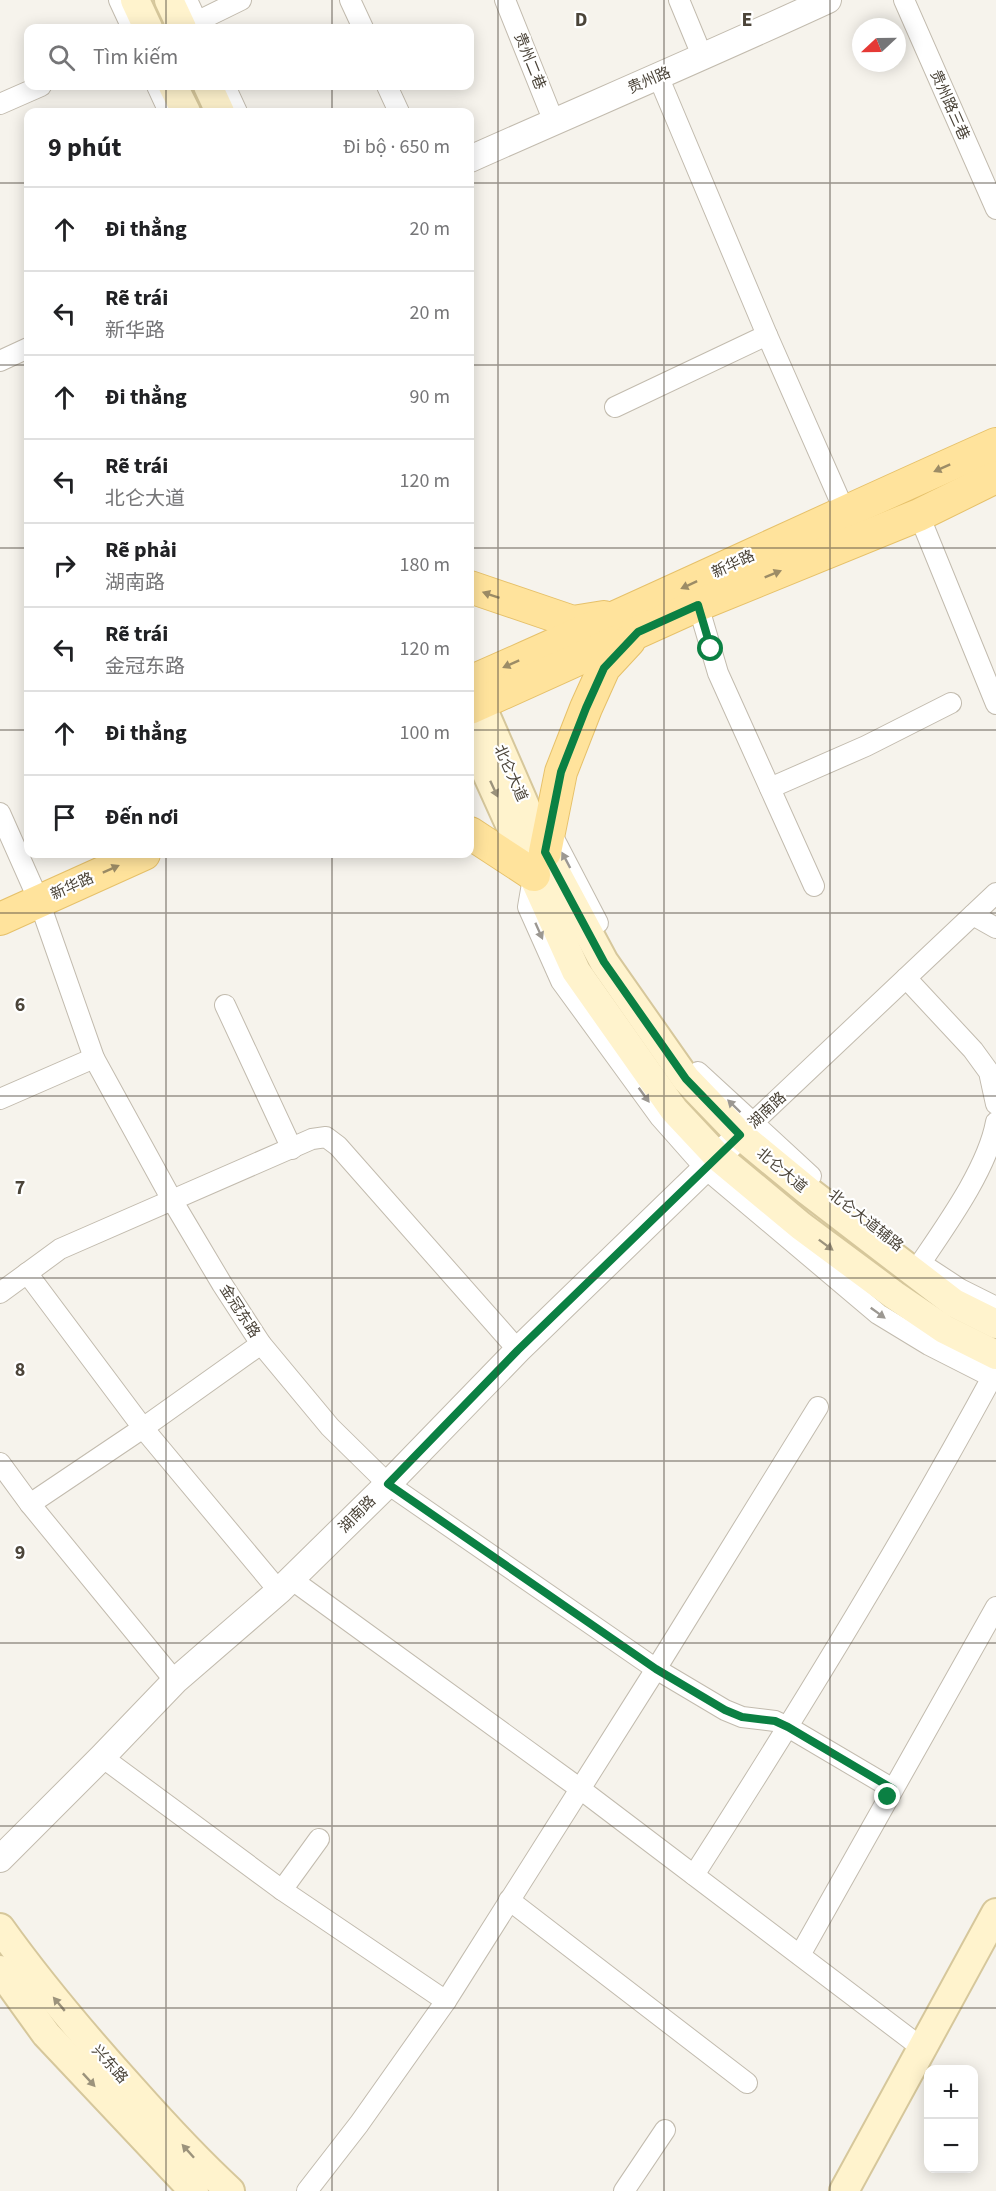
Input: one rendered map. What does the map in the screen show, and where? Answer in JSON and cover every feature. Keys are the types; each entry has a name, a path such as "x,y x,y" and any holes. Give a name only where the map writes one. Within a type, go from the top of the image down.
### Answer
{"main road":[{"path":"135,0 146,24"},
{"path":"169,0 189,24"},
{"path":"175,90 184,108"},
{"path":"209,90 218,108"},
{"name":"新华路","path":"474,690 633,622 845,512 996,444"},
{"name":"新华路","path":"633,622 698,605 920,515 996,477"},
{"path":"474,588 573,622 633,622"},
{"path":"474,834 543,852 561,772 586,708 604,668 633,622"},
{"name":"北仑大道","path":"474,695 506,762 543,852 576,971 712,1163 944,1329 995,1370"},
{"name":"北仑大道","path":"474,742 543,852 611,971 686,1079 746,1130 808,1191 918,1268 954,1303 996,1324"},
{"name":"新华路","path":"0,919 35,892 87,858"},
{"name":"新华路","path":"0,896 35,892 133,858"},
{"path":"844,2191 996,1913"},
{"name":"兴东路","path":"0,1928 29,1968 100,2053 195,2159 230,2191"},
{"name":"兴东路","path":"0,1970 46,2034 194,2191"}],"street":[{"path":"119,0 130,24"},
{"path":"187,0 191,24"},
{"path":"197,24 241,0"},
{"path":"350,0 361,24"},
{"name":"贵州二巷","path":"505,0 554,122"},
{"path":"679,0 703,58"},
{"name":"贵州路","path":"474,157 703,58 828,0"},
{"name":"贵州路三巷","path":"904,0 996,209"},
{"path":"658,76 767,335 845,512"},
{"path":"0,104 32,90"},
{"path":"159,90 167,108"},
{"path":"227,90 235,108"},
{"path":"389,90 397,108"},
{"path":"615,408 767,335"},
{"path":"0,361 24,350"},
{"path":"920,515 996,704"},
{"path":"698,605 718,673 814,886"},
{"path":"770,788 866,746 951,703"},
{"name":"金冠东路","path":"0,813 35,892 94,1058 172,1200 261,1344 330,1427 388,1484 656,1669 725,1710 742,1717 775,1721 788,1727 893,1789"},
{"name":"湖南路","path":"0,1859 175,1681 285,1585 388,1484 518,1350 996,893"},
{"path":"973,915 996,928"},
{"path":"906,978 974,1050 990,1072 996,1104"},
{"path":"225,1005 292,1149"},
{"path":"0,1099 94,1058"},
{"path":"996,1122 990,1145 978,1170 941,1234 918,1268 996,1307"},
{"path":"0,1293 60,1249 312,1139 326,1137 338,1146 518,1350"},
{"path":"27,1273 143,1428 285,1585 579,1788 922,2048"},
{"path":"30,1504 143,1428 261,1344"},
{"path":"694,1875 788,1727 948,1458 995,1370"},
{"path":"307,2191 359,2124 446,2001 818,1407"},
{"path":"0,1463 30,1504 175,1681"},
{"path":"800,1955 996,1607"},
{"path":"102,1757 282,1890 446,2001"},
{"path":"282,1890 318,1839"},
{"path":"509,1900 747,2083"},
{"path":"624,2191 665,2130"}],"route":[{"path":"711,649 698,605 638,632 604,668 561,772 545,852 604,962 686,1079 740,1135 518,1350 388,1484 656,1669 725,1710 742,1717 775,1721 788,1727 893,1789 888,1797"}]}
